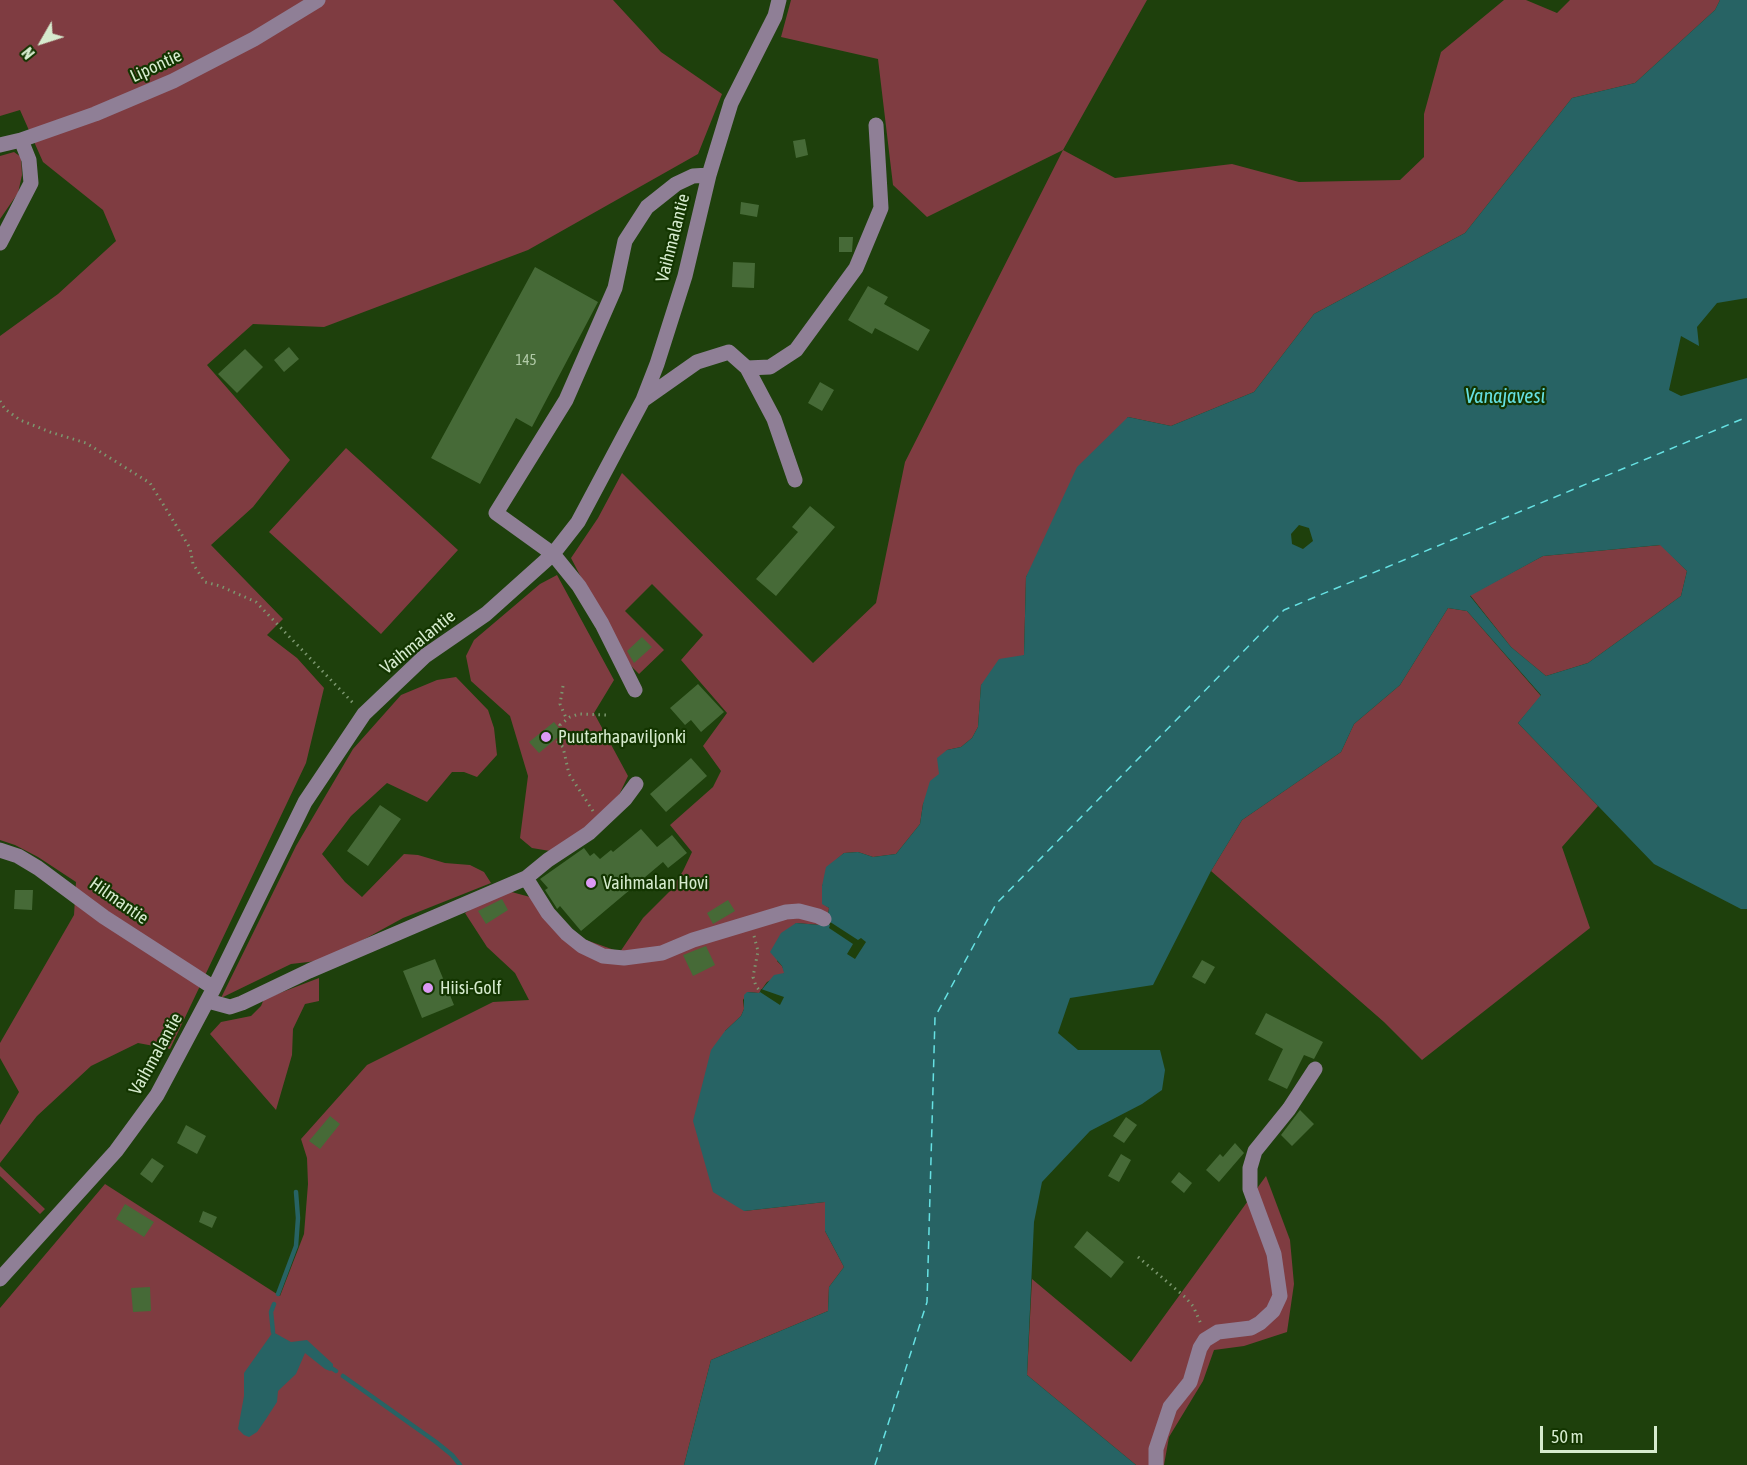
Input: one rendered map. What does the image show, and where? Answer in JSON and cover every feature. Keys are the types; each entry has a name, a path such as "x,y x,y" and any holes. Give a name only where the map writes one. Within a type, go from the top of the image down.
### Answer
{"street":[{"name":"Lipontie","path":"0,145 95,114 172,81 254,39 318,0"},
{"name":"Vaihmalantie","path":"0,1279 117,1151 157,1095 211,995 305,802 364,714 425,656 486,614 553,554 578,522 643,400 657,364 685,276 709,175 731,103 775,16 780,0"},
{"path":"747,368 770,367 796,350 856,268 881,208 876,125"},
{"path":"0,243 31,183 29,160 21,140"},
{"path":"635,690 602,624 579,586 553,554 495,513 566,400 615,288 625,241 646,207 676,184 693,176 709,175"},
{"path":"643,400 697,362 729,352 747,368 774,419 795,480"},
{"path":"211,995 230,1007 242,1003 309,971 526,878 602,822 625,799 636,784"},
{"name":"Hilmantie","path":"0,850 18,856 38,868 211,995"},
{"path":"526,878 548,913 567,934 582,946 603,956 624,958 663,954 693,940 773,915 799,911 824,919"},
{"path":"1156,1465 1156,1449 1170,1407 1190,1382 1200,1348 1205,1340 1218,1332 1251,1328 1260,1323 1273,1311 1280,1296 1274,1254 1250,1188 1250,1168 1256,1151 1315,1069"}],"path":[{"path":"0,401 5,409 20,420 86,443 150,483 190,548 192,564 205,582 256,602 364,714"},
{"path":"562,686 561,704 567,720"},
{"path":"602,822 583,798 566,766 563,747 558,742 567,734 560,725 567,720 579,714 606,715"},
{"path":"749,922 758,951 753,977 760,991"},
{"path":"1138,1257 1193,1306 1200,1320 1205,1340"}],"shaded area":[{"path":"0,0 613,0 661,52 722,94 698,154 528,250 324,327 253,324 207,365 290,460 253,507 211,545 283,619 267,635 297,658 324,688 306,763 170,1049 138,1043 91,1066 37,1116 0,1163 0,1125 19,1092 0,1058 0,1043 74,915 76,882 38,857 0,840 0,336 58,294 116,241 103,210 43,162 20,110 0,116"},
{"path":"791,0 1147,0 1063,150 927,217 893,185 878,59 781,37"},
{"path":"1504,0 1526,0 1557,13 1570,0 1720,0 1715,10 1635,83 1572,98 1465,233 1314,314 1254,392 1171,426 1128,417 1026,577 1024,655 981,685 978,727 972,738 961,747 947,750 939,775 923,804 920,824 896,854 873,857 858,852 844,853 836,860 822,886 822,903 829,908 828,915 820,925 796,923 777,961 785,973 767,982 759,993 748,992 743,1000 744,1009 741,1016 725,1031 744,1211 825,1202 825,1231 844,1267 829,1287 828,1311 711,1360 684,1465 0,1465 0,1308 105,1184 280,1296 304,1234 308,1184 307,1158 301,1139 367,1065 493,1002 529,1000 515,973 487,947 465,913 493,895 508,891 530,897 586,940 620,952 643,918 670,891 692,852 670,825 713,787 721,771 703,746 727,713 681,660 703,635 652,584 625,611 664,650 639,674 631,666 609,631 571,558 598,518 622,473 813,663 876,603 905,462 1063,150 1115,178 1232,164 1299,182 1400,180 1424,157 1424,114 1441,52"},
{"path":"14,152 21,157 22,175 18,193 0,219 0,156"},
{"path":"346,448 458,550 381,634 269,532"},
{"path":"1661,545 1687,571 1681,596 1588,663 1546,676 1511,647 1470,595 1543,556"},
{"path":"557,575 614,680 594,713 628,776 619,795 595,819 581,832 550,851 532,848 520,838 528,776 510,716 471,681 466,656 474,640 540,584"},
{"path":"1448,608 1467,611 1541,696 1518,723 1598,806 1562,847 1590,928 1422,1060 1384,1022 1211,871 1242,820 1341,752 1354,724 1400,685"},
{"path":"456,677 488,710 494,728 497,755 477,777 464,772 452,772 427,802 387,783 351,816 322,854 345,882 362,897 404,854 418,855 445,863 470,865 484,872 491,883 403,918 332,957 291,964 221,998 296,846 353,749 401,695 437,680"},
{"path":"319,978 319,1001 305,1004 293,1029 292,1055 276,1110 210,1034 221,1022 251,1016 261,1006 264,999"},
{"path":"0,1166 45,1209 40,1214 0,1176"},
{"path":"1266,1176 1290,1240 1294,1284 1287,1332 1244,1346 1214,1350 1203,1381 1169,1437 1164,1465 1136,1465 1027,1375 1032,1279 1131,1362"}],"water":[{"name":"Vanajavesi","path":"1720,0 1747,0 1747,298 1717,303 1697,327 1699,346 1681,336 1669,390 1681,396 1747,378 1747,909 1741,909 1654,864 1518,723 1541,695 1467,611 1448,608 1400,685 1354,724 1341,752 1242,820 1211,871 1153,985 1070,998 1058,1033 1078,1050 1160,1050 1165,1070 1162,1090 1142,1104 1090,1131 1042,1182 1034,1222 1027,1375 1136,1465 684,1465 711,1360 828,1311 829,1287 844,1267 825,1231 825,1202 744,1211 713,1192 693,1121 711,1050 725,1031 741,1016 744,1009 744,995 747,992 759,993 774,975 784,973 782,966 770,952 781,933 796,923 820,925 828,915 829,908 822,904 822,886 826,867 844,853 858,852 873,857 896,854 920,824 930,781 939,774 937,758 947,750 961,747 972,738 978,727 981,685 999,659 1024,655 1026,577 1077,467 1128,417 1171,426 1254,392 1314,314 1465,233 1572,98 1635,83 1715,10","holes":["1299,525 1309,528 1313,541 1303,549 1292,544 1291,534","1660,545 1687,571 1681,596 1588,663 1546,676 1511,647 1470,596 1543,556"]},
{"path":"273,1332 291,1342 307,1340 333,1364 333,1369 330,1371 325,1369 305,1353 296,1374 278,1391 277,1402 266,1419 257,1432 249,1437 238,1429 244,1396 244,1373"}],"pier":[{"path":"824,918 858,940 861,938 866,942 855,959 847,954 853,944 829,928 830,925 823,920"},
{"path":"761,989 784,997 780,1005 760,992"}],"building":[{"path":"805,139 808,155 796,158 793,141"},
{"path":"741,202 759,205 757,217 740,214"},
{"path":"839,237 853,237 852,252 839,252"},
{"path":"733,262 755,263 754,288 732,287"},
{"path":"535,267 598,302 532,427 516,418 480,484 431,458"},
{"path":"868,286 888,297 884,304 930,330 918,351 875,328 872,334 848,320"},
{"path":"289,347 299,359 284,372 274,360"},
{"path":"245,349 263,367 237,393 218,374"},
{"path":"820,382 834,390 822,411 808,403"},
{"path":"810,506 835,527 776,596 756,579 798,532 792,527"},
{"path":"642,637 652,647 634,663 627,651"},
{"path":"698,684 724,712 701,732 691,720 685,725 670,708"},
{"name":"Puutarhapaviljonki","path":"554,722 563,733 539,753 529,742"},
{"path":"691,758 707,776 666,812 650,794"},
{"path":"380,805 401,819 368,866 347,851"},
{"name":"Vaihmalan Hovi","path":"641,829 657,847 672,835 687,853 668,868 663,862 581,931 560,906 557,909 545,890 548,888 540,879 584,848 590,856 594,853 600,859 611,850 613,852"},
{"path":"15,890 33,890 32,910 14,909"},
{"path":"502,899 508,910 486,924 478,911"},
{"path":"728,900 735,911 713,924 707,913"},
{"path":"706,946 715,965 693,976 683,955"},
{"name":"Hiisi-Golf","path":"435,959 454,1005 422,1018 403,971"},
{"path":"1202,960 1215,967 1205,984 1192,977"},
{"path":"1266,1013 1323,1042 1314,1059 1304,1055 1287,1089 1268,1080 1283,1049 1255,1034"},
{"path":"1300,1110 1314,1124 1292,1146 1281,1135"},
{"path":"330,1116 340,1124 320,1149 309,1141"},
{"path":"1126,1117 1137,1125 1124,1143 1113,1136"},
{"path":"186,1125 206,1136 197,1154 177,1143"},
{"path":"1235,1143 1244,1153 1219,1182 1206,1170 1220,1154 1223,1157"},
{"path":"1121,1154 1131,1160 1119,1182 1108,1176"},
{"path":"152,1158 164,1166 152,1183 140,1174"},
{"path":"1179,1172 1192,1183 1184,1193 1171,1182"},
{"path":"125,1204 154,1222 144,1237 116,1219"},
{"path":"203,1211 217,1217 212,1228 199,1222"},
{"path":"1087,1231 1124,1262 1111,1278 1074,1247"},
{"path":"150,1287 151,1311 133,1312 131,1288"}],"waterway":[{"path":"278,1294 296,1246 298,1218 296,1192"},
{"path":"273,1332 271,1312 274,1304"},
{"path":"343,1376 436,1442 460,1465"}],"ferry route":[{"path":"875,1465 927,1302 935,1017 996,904 1284,610 1747,417"}],"place":[{"name":"Puutarhapaviljonki","path":"546,737"},
{"name":"Vaihmalan Hovi","path":"591,883"},
{"name":"Hiisi-Golf","path":"428,988"}]}
